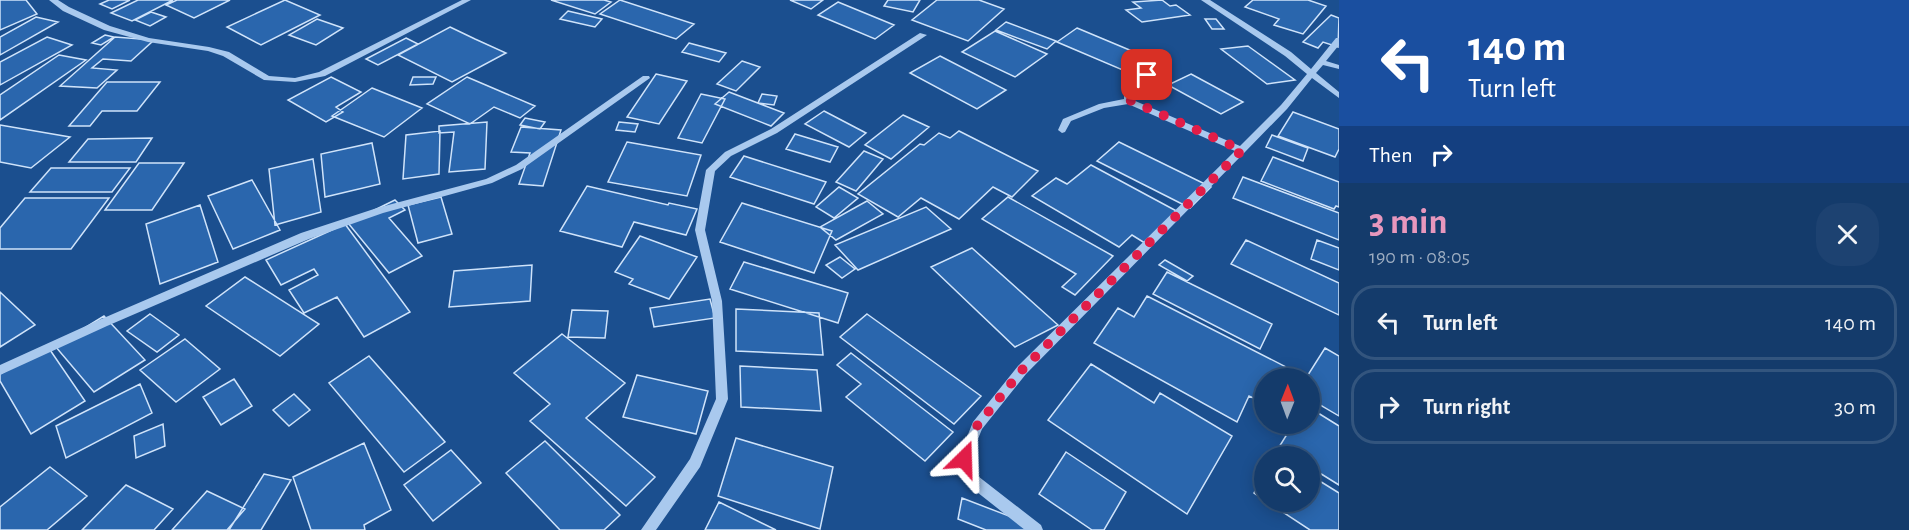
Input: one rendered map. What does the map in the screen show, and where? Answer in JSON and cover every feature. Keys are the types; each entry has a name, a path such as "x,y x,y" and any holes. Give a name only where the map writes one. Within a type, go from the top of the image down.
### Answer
{"street":[{"path":"52,0 107,28 148,40 209,49 226,54 267,78 295,80 322,74 467,0"},
{"path":"1205,0 1288,54 1339,96"},
{"path":"648,530 695,463 722,399 717,301 700,230 711,170 728,154 774,131 923,35"},
{"path":"1036,530 968,477 964,459 977,426 1022,370 1242,150 1314,74 1339,40"},
{"path":"1321,62 1339,67"},
{"path":"1129,100 1127,94 1147,75"},
{"path":"0,370 305,236 380,210 489,181 519,167 646,78"},
{"path":"1062,130 1067,119 1102,106 1129,100 1242,150"}],"building":[{"path":"0,0 26,0 37,14 0,30"},
{"path":"109,0 130,0 112,9 100,4"},
{"path":"138,0 173,0 132,21 111,13"},
{"path":"177,0 230,0 194,18 166,5"},
{"path":"285,0 320,15 261,45 227,27"},
{"path":"551,0 604,0 611,2 595,14"},
{"path":"620,0 694,24 676,39 600,14"},
{"path":"790,0 823,0 811,9"},
{"path":"888,0 920,0 913,12 884,6"},
{"path":"937,0 979,0 1004,9 968,41 912,20"},
{"path":"1162,0 1170,6 1176,5 1190,15 1142,22 1126,10 1141,8 1133,2"},
{"path":"1253,0 1308,0 1326,6 1303,34 1274,25 1279,19 1245,7"},
{"path":"838,2 894,25 875,39 818,15"},
{"path":"568,11 602,19 595,27 560,19"},
{"path":"151,12 166,17 150,26 135,20"},
{"path":"1331,15 1339,18 1338,47 1323,42 1318,48 1303,42"},
{"path":"36,17 58,22 0,55 0,37"},
{"path":"317,19 343,28 316,45 289,35"},
{"path":"1205,19 1216,19 1224,29 1212,29"},
{"path":"1006,22 1056,41 1047,49 996,30"},
{"path":"450,27 506,53 452,82 398,55"},
{"path":"1077,28 1151,59 1132,74 1057,42"},
{"path":"995,31 1047,54 1015,77 962,52"},
{"path":"105,35 114,37 101,45 92,43"},
{"path":"47,37 72,45 0,85 0,62"},
{"path":"115,37 154,40 131,61 103,59 92,68 117,70 97,88 60,86"},
{"path":"406,38 418,44 378,65 366,59"},
{"path":"689,43 726,53 719,62 682,52"},
{"path":"1248,46 1295,80 1267,84 1221,49"},
{"path":"59,55 86,60 0,120 0,95"},
{"path":"940,56 1006,90 977,109 910,73"},
{"path":"742,61 760,67 736,91 717,84"},
{"path":"656,74 687,81 659,124 627,117"},
{"path":"1191,74 1243,102 1221,114 1168,85"},
{"path":"331,77 361,92 336,107 343,112 326,122 288,100"},
{"path":"413,77 436,77 433,84 410,85"},
{"path":"467,77 535,106 520,118 494,107 470,124 427,104"},
{"path":"107,82 160,82 137,111 102,111 90,126 69,126"},
{"path":"372,88 422,108 384,137 332,116"},
{"path":"729,92 784,113 771,126 715,104"},
{"path":"701,94 725,99 702,143 678,138"},
{"path":"762,94 777,96 774,105 758,103"},
{"path":"824,111 866,133 849,147 805,124"},
{"path":"1293,112 1339,129 1339,149 1335,157 1278,136"},
{"path":"903,115 929,127 891,159 865,145"},
{"path":"525,118 545,122 540,129 520,125"},
{"path":"487,122 485,169 449,172 454,132 439,133 439,126"},
{"path":"619,122 638,124 635,132 616,130"},
{"path":"0,125 70,137 31,168 0,162"},
{"path":"521,127 561,130 543,186 519,184 530,153 511,152"},
{"path":"440,131 439,174 403,179 406,135"},
{"path":"959,131 1038,171 1012,197 993,187 959,219 921,198 898,217 858,194 920,144 924,145 939,133 950,138"},
{"path":"795,134 838,147 830,162 786,149"},
{"path":"1272,135 1308,148 1303,161 1266,147"},
{"path":"152,138 136,162 69,162 88,139"},
{"path":"627,142 701,155 687,196 608,182"},
{"path":"1119,142 1211,187 1190,208 1097,161"},
{"path":"372,143 380,184 325,197 321,154"},
{"path":"864,151 883,159 856,191 836,182"},
{"path":"744,156 826,182 814,204 730,177"},
{"path":"1273,157 1339,182 1339,207 1336,206 1334,209 1261,181"},
{"path":"313,159 321,212 275,225 269,169"},
{"path":"139,163 184,163 152,210 105,210"},
{"path":"1091,165 1182,214 1148,245 1132,235 1119,247 1032,196 1056,178 1067,184"},
{"path":"51,168 130,168 112,192 30,192"},
{"path":"1243,177 1339,213 1339,240 1233,198"},
{"path":"252,180 280,230 233,249 208,196"},
{"path":"587,186 668,205 669,203 697,209 686,235 634,222 622,247 560,231"},
{"path":"839,187 858,198 834,218 816,207"},
{"path":"441,197 452,234 418,243 408,205"},
{"path":"1008,197 1113,256 1075,295 1062,287 1076,274 982,219"},
{"path":"25,198 109,198 71,249 0,249 0,228"},
{"path":"395,200 405,210 389,218 422,256 389,273 348,223"},
{"path":"867,201 883,214 836,240 820,227"},
{"path":"742,203 832,231 814,273 720,242"},
{"path":"200,205 218,262 160,284 146,224"},
{"path":"926,207 951,229 858,270 835,245"},
{"path":"345,224 410,312 364,337 337,297 304,313 289,290 318,275 314,269 281,285 266,260"},
{"path":"640,236 697,257 669,299 629,284 633,279 615,272"},
{"path":"1246,240 1339,283 1339,315 1231,264"},
{"path":"1317,240 1339,248 1339,270 1311,259"},
{"path":"972,248 1058,325 1015,347 931,267"},
{"path":"840,257 855,269 842,278 826,265"},
{"path":"1165,260 1193,276 1187,281 1159,265"},
{"path":"744,262 848,293 838,323 730,289"},
{"path":"532,265 530,301 449,307 454,271"},
{"path":"1167,272 1272,324 1260,349 1153,294"},
{"path":"245,277 319,324 280,356 206,306"},
{"path":"0,292 35,325 0,347"},
{"path":"1147,296 1288,368 1254,368 1254,398 1249,396 1237,422 1094,343 1118,308 1134,317"},
{"path":"710,299 715,318 654,327 650,308"},
{"path":"736,309 819,313 823,355 736,351"},
{"path":"572,310 608,311 605,338 568,337"},
{"path":"150,314 179,335 157,352 127,331"},
{"path":"867,314 981,396 954,424 840,337"},
{"path":"104,316 145,360 94,392 55,346"},
{"path":"562,334 625,383 586,418 655,477 626,506 530,421 550,404 514,373"},
{"path":"185,339 220,369 176,402 140,370"},
{"path":"48,347 85,401 31,434 0,381 0,374"},
{"path":"1325,348 1339,356 1339,416 1320,405 1320,368 1312,368"},
{"path":"851,353 953,432 925,461 846,397 861,384 837,365"},
{"path":"369,356 445,442 404,472 329,383"},
{"path":"1091,364 1154,403 1160,393 1232,436 1187,514 1048,420"},
{"path":"740,366 817,370 821,411 741,407"},
{"path":"637,375 708,391 696,434 623,417"},
{"path":"234,379 252,406 221,425 203,397"},
{"path":"140,384 152,413 66,458 56,426"},
{"path":"294,394 310,410 289,426 273,410"},
{"path":"1320,414 1339,426 1339,485 1320,473 1320,446 1280,446 1287,434 1320,434"},
{"path":"163,424 165,446 136,458 134,436"},
{"path":"736,438 833,467 820,529 718,496"},
{"path":"545,441 620,515 604,530 560,530 506,473"},
{"path":"364,443 391,510 364,525 365,530 311,530 293,477"},
{"path":"451,450 481,483 433,521 404,485"},
{"path":"1066,452 1126,492 1104,530 1092,530 1039,494"},
{"path":"50,467 87,496 47,530 0,530 0,507"},
{"path":"264,474 291,480 261,530 229,530"},
{"path":"1320,481 1339,493 1339,530 1310,530 1283,512 1320,512"},
{"path":"126,485 173,509 154,530 82,530"},
{"path":"207,491 245,509 227,530 172,530"},
{"path":"962,498 1040,528 1040,530 986,530 958,519"},
{"path":"719,502 776,530 705,530"}],"route":[{"path":"964,459 977,426 1022,370 1242,150 1129,100 1127,94 1147,75"}]}
